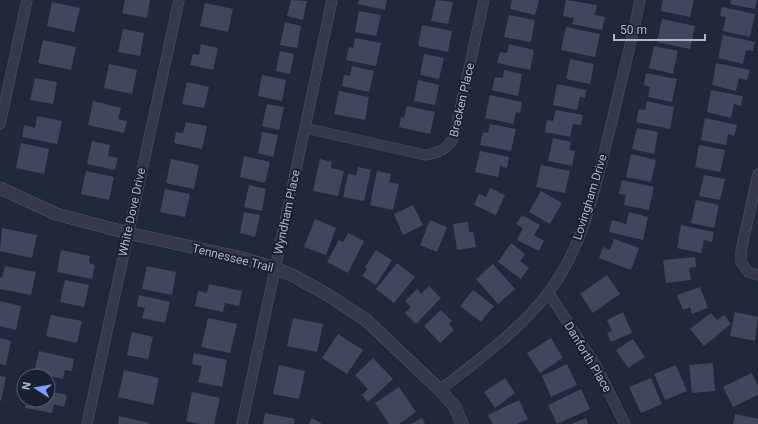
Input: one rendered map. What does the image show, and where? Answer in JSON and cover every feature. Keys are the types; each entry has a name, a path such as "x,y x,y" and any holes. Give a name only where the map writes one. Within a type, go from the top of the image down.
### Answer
{"street":[{"path":"0,124 27,0"},
{"name":"White Dove Drive","path":"87,424 179,0"},
{"name":"Wyndham Place","path":"242,424 332,0"},
{"name":"Bracken Place","path":"305,128 426,155 436,153 449,147 454,137 484,0"},
{"name":"Lovingham Drive","path":"440,390 498,343 548,292 579,238 598,176 640,0"},
{"path":"758,174 741,251 741,262 743,267 749,273 758,275"},
{"name":"Tennessee Trail","path":"0,188 56,214 128,233 242,258 275,268 294,276 328,295 366,320 440,390 455,407 462,424"},
{"name":"Danforth Place","path":"548,292 596,366 625,424"}],"building":[{"path":"125,0 150,0 147,18 122,13"},
{"path":"291,0 307,1 303,20 287,16"},
{"path":"359,0 387,0 385,10 358,4"},
{"path":"436,0 453,2 448,24 431,21"},
{"path":"512,0 539,0 535,15 510,9"},
{"path":"566,0 597,5 595,15 605,17 602,30 572,24 574,18 563,16"},
{"path":"663,0 694,0 690,17 661,11"},
{"path":"731,0 757,0 755,9 730,4"},
{"path":"52,2 80,8 74,32 47,26"},
{"path":"205,3 233,9 228,32 200,26"},
{"path":"722,7 755,14 750,37 723,31 726,17 720,16"},
{"path":"359,11 381,15 376,36 355,32"},
{"path":"509,15 535,20 531,42 504,37"},
{"path":"662,19 695,26 690,49 657,42"},
{"path":"285,22 301,26 297,48 280,45"},
{"path":"422,25 452,31 448,52 418,46"},
{"path":"566,27 600,34 595,57 561,50"},
{"path":"123,29 144,33 140,56 118,52"},
{"path":"723,35 755,42 753,51 746,50 743,64 718,58"},
{"path":"355,38 381,43 376,66 346,60 349,47 353,48"},
{"path":"43,40 76,47 71,70 38,63"},
{"path":"201,44 218,48 213,70 190,65 193,54 199,55"},
{"path":"509,44 534,50 530,70 497,63 500,52 507,53"},
{"path":"654,46 678,51 673,74 649,68"},
{"path":"280,51 294,54 290,74 276,71"},
{"path":"424,54 444,58 439,79 420,75"},
{"path":"570,59 594,64 590,84 566,79"},
{"path":"716,63 750,70 747,80 739,78 736,91 712,85"},
{"path":"109,64 137,70 132,94 104,88"},
{"path":"352,66 374,71 369,92 342,86 344,75 350,76"},
{"path":"504,70 522,74 518,96 492,90 495,77 503,78"},
{"path":"646,73 677,79 672,102 648,97 650,87 644,85"},
{"path":"262,75 286,80 282,101 258,96"},
{"path":"35,78 57,82 53,104 30,100"},
{"path":"418,80 439,85 435,105 414,101"},
{"path":"187,82 209,87 204,108 182,104"},
{"path":"557,84 586,90 585,98 580,97 577,110 553,105"},
{"path":"711,90 743,96 741,106 734,104 731,118 707,112"},
{"path":"339,91 369,97 365,120 334,114"},
{"path":"490,95 522,102 520,113 516,112 513,124 485,118"},
{"path":"93,101 121,108 118,119 127,121 124,133 88,125"},
{"path":"647,101 674,107 670,129 636,122 639,109 645,110"},
{"path":"267,104 284,107 279,130 262,126"},
{"path":"407,106 435,112 430,134 399,127 401,117 404,118"},
{"path":"556,110 583,115 581,125 573,124 570,137 545,132 547,120 553,121"},
{"path":"37,116 62,121 57,144 22,137 24,125 35,128"},
{"path":"705,118 737,125 734,136 728,134 726,145 701,140"},
{"path":"186,122 207,126 202,149 174,143 176,132 183,133"},
{"path":"490,124 516,129 511,151 480,145 483,132 488,133"},
{"path":"637,128 658,132 654,154 632,149"},
{"path":"262,132 278,135 273,157 258,153"},
{"path":"553,138 571,142 569,150 575,151 572,166 548,161"},
{"path":"92,141 110,145 108,156 118,158 115,170 87,164"},
{"path":"21,143 49,149 44,174 16,168"},
{"path":"699,145 725,150 720,172 695,167"},
{"path":"480,151 509,157 507,168 500,166 498,177 475,172"},
{"path":"631,154 656,160 651,182 626,177"},
{"path":"244,156 270,162 265,183 240,177"},
{"path":"171,159 199,165 194,189 166,183"},
{"path":"320,159 332,162 331,168 344,171 338,196 313,191"},
{"path":"541,165 570,171 565,193 536,187"},
{"path":"358,167 371,170 364,201 343,197 348,174 356,175"},
{"path":"86,171 114,177 109,200 81,194"},
{"path":"377,171 391,174 389,182 399,184 393,210 370,205"},
{"path":"704,175 725,179 720,200 699,196"},
{"path":"622,180 654,187 649,210 624,205 626,195 619,194"},
{"path":"249,185 266,189 262,211 244,207"},
{"path":"490,188 505,195 496,215 474,205 479,194 486,197"},
{"path":"165,189 190,194 185,217 160,212"},
{"path":"541,191 562,203 550,224 529,212"},
{"path":"696,200 719,205 714,228 691,223"},
{"path":"413,205 423,225 403,235 394,214"},
{"path":"244,212 260,215 255,237 240,233"},
{"path":"629,212 648,217 643,240 609,232 612,220 626,224"},
{"path":"522,215 540,225 534,235 544,241 539,251 517,240 523,228 516,224"},
{"path":"315,219 336,228 326,255 304,247"},
{"path":"430,220 447,227 437,252 420,245"},
{"path":"468,222 469,232 473,232 476,247 457,250 453,224"},
{"path":"681,225 714,232 712,242 704,240 701,253 677,248"},
{"path":"2,228 37,235 32,258 0,251"},
{"path":"348,233 364,241 348,273 327,262 339,240 343,242"},
{"path":"614,239 639,248 631,270 599,258 603,247 610,250"},
{"path":"511,243 525,254 520,261 529,268 521,279 498,262"},
{"path":"61,250 90,256 89,263 95,265 92,279 57,272"},
{"path":"376,250 392,260 376,285 362,276 367,269 365,267"},
{"path":"695,257 696,267 689,268 691,280 666,283 663,260"},
{"path":"397,263 415,277 394,303 376,289"},
{"path":"493,264 515,289 498,304 476,279"},
{"path":"5,266 36,272 31,295 0,289 0,277 2,277"},
{"path":"147,266 176,272 172,295 142,289"},
{"path":"607,275 620,294 593,313 580,294"},
{"path":"65,280 89,285 84,307 60,302"},
{"path":"209,284 242,291 239,306 225,303 223,312 195,306 198,291 207,293"},
{"path":"429,286 441,298 416,324 405,313 411,307 405,301 417,289 421,294"},
{"path":"700,287 708,308 692,314 690,307 683,310 677,295"},
{"path":"473,290 494,306 481,322 460,306"},
{"path":"139,295 170,302 165,323 142,318 145,308 137,306"},
{"path":"0,301 21,306 16,330 0,326"},
{"path":"441,310 452,321 449,324 454,330 440,343 424,326"},
{"path":"623,312 632,333 611,342 607,333 612,331 607,320"},
{"path":"735,312 758,317 755,341 730,336"},
{"path":"711,313 717,320 724,315 731,324 704,346 690,329"},
{"path":"51,315 82,321 77,343 46,336"},
{"path":"208,318 237,324 230,353 201,347"},
{"path":"293,318 323,324 317,352 287,346"},
{"path":"132,332 153,337 148,359 127,355"},
{"path":"338,334 363,350 347,374 322,358"},
{"path":"0,338 11,341 6,365 0,364"},
{"path":"551,338 563,358 540,373 527,353"},
{"path":"633,339 645,357 628,368 616,350"},
{"path":"39,351 74,359 72,371 65,370 63,379 56,377 56,368 35,368"},
{"path":"194,353 227,360 222,387 198,382 202,366 192,364"},
{"path":"373,358 393,379 368,402 362,395 368,389 355,375"},
{"path":"713,363 715,391 692,393 689,365"},
{"path":"567,364 577,385 551,397 542,376"},
{"path":"279,365 305,371 299,399 273,394"},
{"path":"676,365 687,391 665,400 654,374"},
{"path":"124,370 159,378 153,405 118,397"},
{"path":"752,373 758,386 758,395 733,407 723,387"},
{"path":"0,376 6,377 1,401 0,400"},
{"path":"505,378 515,393 495,408 484,392"},
{"path":"651,378 662,404 641,413 629,387"},
{"path":"399,387 416,412 399,424 389,424 375,403"},
{"path":"581,389 590,409 557,424 548,405"},
{"path":"192,392 220,398 214,424 200,424 186,421"},
{"path":"56,393 67,395 64,407 56,405"},
{"path":"519,400 528,419 517,424 493,424 488,415"},
{"path":"25,408 53,408 52,413"},
{"path":"265,413 295,419 294,424 263,424"},
{"path":"735,414 758,419 758,424 733,424"},
{"path":"119,416 149,423 149,424 118,424"},
{"path":"312,418 321,423 321,424 309,424"},
{"path":"422,418 425,424 411,424"},
{"path":"586,418 588,424 571,424"}]}
